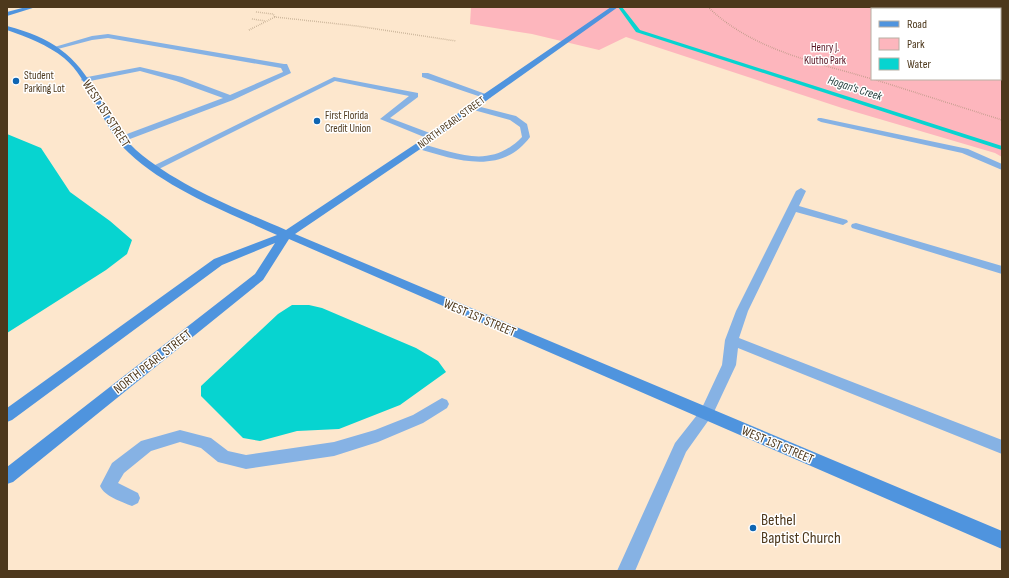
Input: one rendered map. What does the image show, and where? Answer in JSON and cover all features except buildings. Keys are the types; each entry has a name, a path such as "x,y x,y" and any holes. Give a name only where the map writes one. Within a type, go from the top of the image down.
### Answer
{"street":[{"path":"7,14 33,7"},
{"name":"NORTH PEARL STREET","path":"7,416 218,262 286,235 432,137 487,96 615,7"},
{"name":"WEST 1ST STREET","path":"7,28 32,37 54,48 68,58 85,80 110,122 131,151 184,187 286,235 332,253 1002,540"},
{"name":"NORTH PEARL STREET","path":"7,477 259,277 286,235"}],"lane":[{"path":"54,48 92,38 108,36 284,66 287,73 230,98 122,139"},
{"path":"85,80 140,69 179,78 230,98"},
{"path":"425,75 487,96"},
{"path":"154,168 334,79 415,95 384,119 432,137"},
{"path":"419,146 447,155 472,159 488,159 508,154 520,146 526,137 524,126 513,118 473,106"},
{"path":"821,120 965,151 1002,167"},
{"path":"626,571 680,448 706,414 729,365 732,340 742,311 801,191"},
{"path":"792,208 843,222"},
{"path":"856,226 1002,270"},
{"path":"732,340 1002,447"},
{"path":"132,498 108,486 118,468 146,446 180,436 206,443 224,457 246,462 334,449 363,440 418,419 442,404"}],"path":[{"path":"708,7 717,18 736,30 776,49 871,79"},
{"path":"256,12 274,14 275,17"},
{"path":"249,30 275,17 357,26 456,41"},
{"path":"252,20 266,21"},
{"path":"875,80 1002,120"}],"green space":[{"name":"Henry J. Klutho Park","path":"471,7 1002,7 1002,157 995,153 842,108 626,37 599,50 532,34 470,24"}],"water":[{"path":"7,134 41,148 70,192 110,221 132,240 127,254 106,270 7,333"},
{"path":"292,305 309,305 322,308 416,348 438,361 446,372 400,405 339,429 297,431 260,441 243,438 201,396 201,386 278,314"}],"waterway":[{"name":"Hogan's Creek","path":"620,7 638,31 1002,148"}],"place":[{"name":"Student Parking Lot","path":"16,81"},
{"name":"First Florida Credit Union","path":"317,121"},
{"name":"Bethel Baptist Church","path":"753,528"}]}
